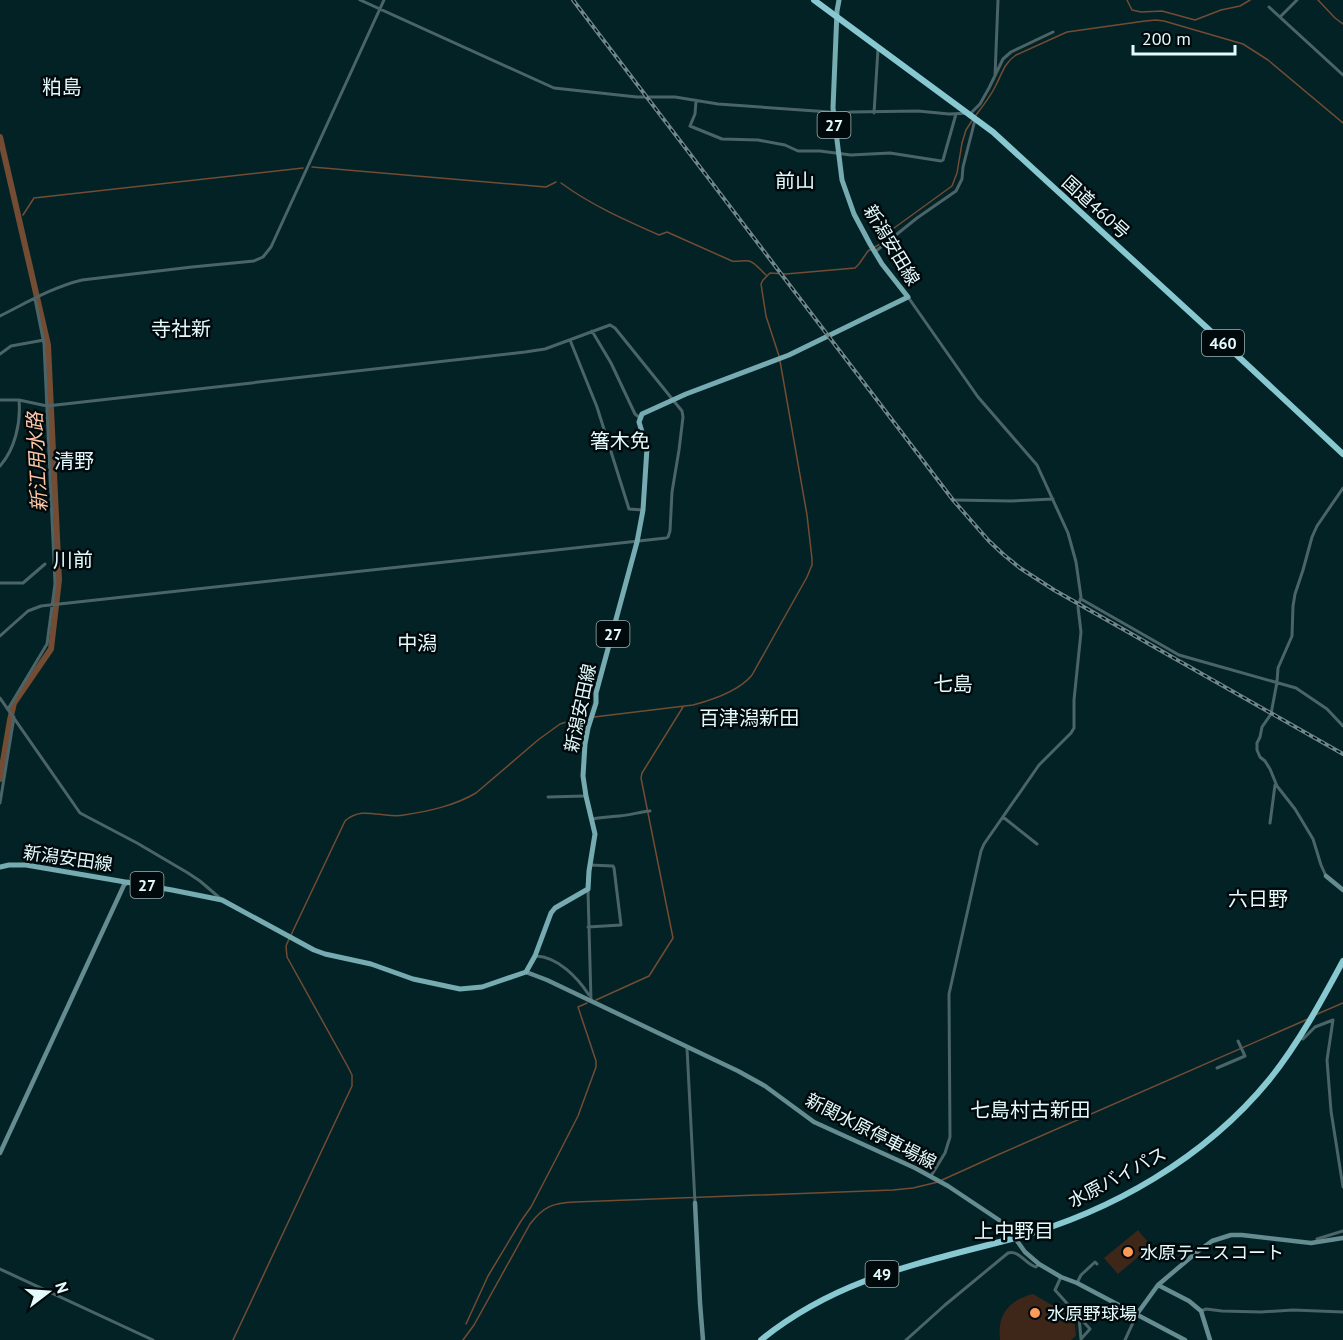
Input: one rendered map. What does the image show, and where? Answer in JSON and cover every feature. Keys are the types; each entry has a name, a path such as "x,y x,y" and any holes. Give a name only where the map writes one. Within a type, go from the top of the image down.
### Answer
{"highway":[{"name":"国道460号","path":"814,0 993,132 1343,454"},
{"name":"水原バイパス","path":"761,1340 823,1299 867,1280 918,1263 1015,1238 1055,1225 1133,1190 1176,1164 1241,1112 1269,1080 1292,1048 1343,961"}],"main road":[{"name":"新潟安田線","path":"588,889 595,834 583,776 588,728 643,510 647,448 639,422 642,414 686,394 780,358 908,297 874,252 847,197 842,180 833,114 839,0"},
{"name":"新潟安田線","path":"0,867 26,865 222,900 289,938 325,954 371,964 412,979 460,989 482,987 526,972"},
{"path":"526,972 535,956 553,910 588,889"}],"street":[{"path":"360,0 554,88 637,97 671,97 718,104 833,114 918,111 971,117"},
{"path":"0,316 65,285 91,278 254,261 263,257 271,247 384,0"},
{"path":"995,77 998,0"},
{"path":"1280,17 1297,0"},
{"path":"1269,7 1343,75"},
{"path":"874,252 956,191 962,179 971,113 980,104 1004,58 1011,52 1053,32"},
{"path":"874,113 878,47"},
{"path":"696,101 695,114 690,126 722,139 758,140 786,145 798,151 851,155 890,153 941,161 956,114"},
{"path":"908,297 978,397 1037,465 1068,533 1074,552 1081,599 1078,607 1081,633 1074,700 1074,728 1039,765 981,851 950,994 948,1014 950,1137 933,1177"},
{"path":"8,710 47,644 55,604 50,405 44,340 35,299"},
{"path":"0,400 19,400 50,405 525,352 545,349 610,325 615,328 682,411 683,417 680,450 672,492 669,535 666,538 55,604 32,609 0,636"},
{"path":"591,331 611,363 635,414 640,418"},
{"path":"0,354 11,346 44,340"},
{"path":"570,340 597,407 628,509 643,510"},
{"path":"0,466 8,458 14,443 19,416 19,400"},
{"path":"1343,488 1312,537 1295,594 1292,636 1278,668 1271,714 1262,727 1257,743 1260,757 1270,769 1275,784 1295,809 1313,839 1327,877 1343,890"},
{"path":"953,500 1053,499"},
{"path":"0,582 22,583 45,564"},
{"path":"1081,599 1179,655 1296,688 1327,709 1343,726"},
{"path":"0,698 80,813 188,873 222,900"},
{"path":"0,803 13,717"},
{"path":"1270,823 1275,784"},
{"path":"548,797 586,796"},
{"path":"592,820 605,816 621,816 648,811"},
{"path":"1003,817 1037,844"},
{"path":"588,927 621,925 615,868 590,865"},
{"path":"0,1153 124,885 128,882"},
{"path":"588,889 590,998"},
{"path":"535,956 547,957 558,964 583,986 590,998"},
{"name":"新関水原停車場線","path":"526,972 590,998 687,1048 738,1071 765,1086 814,1122 933,1177 999,1220 1025,1252 1039,1264 1185,1340"},
{"path":"1303,1039 1315,1027 1333,1020 1327,1060 1331,1111 1343,1187"},
{"path":"1217,1068 1245,1056 1238,1041"},
{"path":"687,1048 703,1338"},
{"path":"1317,1239 1343,1231"},
{"path":"1125,1340 1137,1314 1158,1285 1212,1241 1231,1235 1311,1243 1343,1238"},
{"path":"906,1340 1008,1253 1017,1253 1032,1266 1036,1267 1039,1264"},
{"path":"1077,1283 1081,1275 1095,1262 1097,1264"},
{"path":"0,1269 153,1340"},
{"path":"1062,1277 1055,1290 1090,1329 1081,1339 1079,1317"},
{"path":"1158,1285 1190,1301 1201,1311 1210,1340"},
{"path":"1201,1311 1206,1309 1343,1312"}],"shaded area":[{"name":"水原テニスコート","path":"1138,1230 1151,1246 1118,1274 1104,1258"},
{"name":"水原野球場","path":"1033,1294 1074,1318 1076,1336 1071,1340 1000,1340 1001,1323 1006,1310 1017,1300"}],"waterway":[{"path":"1127,0 1132,10 1162,11 1195,20 1221,10 1240,6 1250,0"},
{"path":"1318,0 1343,24"},
{"path":"976,115 991,94 1006,65 1016,55 1067,32 1156,20 1243,44 1268,60 1343,123"},
{"path":"779,356 766,316 761,284 763,280 770,273 786,274 855,268 868,251 880,244 890,231 952,186 966,130 973,119"},
{"name":"新江用水路","path":"0,137 48,345 59,580 51,649 14,703 0,779"},
{"path":"312,167 546,187 556,182"},
{"path":"23,215 34,198 303,168"},
{"path":"561,183 621,218 659,235 667,232 732,261 749,261 766,275"},
{"path":"594,717 693,705 733,690 752,675 807,577 812,565 807,515 780,361"},
{"path":"596,1000 649,976 673,938 641,778 683,707"},
{"path":"291,935 345,821 359,814 396,816 450,805 476,793 560,724 590,717"},
{"path":"233,1340 352,1086 352,1075 348,1067 287,957 286,946 289,939"},
{"path":"466,1324 488,1276 531,1207 578,1116 596,1067 578,1007 587,1003"},
{"path":"1315,1015 1343,1003"},
{"path":"942,1180 1308,1019"},
{"path":"463,1340 474,1325 530,1224 545,1209 561,1203 893,1190 938,1182"}],"railway":[{"path":"573,0 953,500 989,541 1020,568 1054,590 1343,754"}],"place":[{"name":"水原テニスコート","path":"1128,1252"},
{"name":"水原野球場","path":"1035,1313"}],"district":[{"name":"粕島","path":"62,87"},
{"name":"前山","path":"795,181"},
{"name":"寺社新","path":"181,329"},
{"name":"箸木免","path":"620,441"},
{"name":"清野","path":"74,461"},
{"name":"川前","path":"73,560"},
{"name":"中潟","path":"417,643"},
{"name":"七島","path":"953,684"},
{"name":"百津潟新田","path":"749,718"},
{"name":"六日野","path":"1258,899"},
{"name":"七島村古新田","path":"1030,1110"},
{"name":"上中野目","path":"1014,1231"}]}
